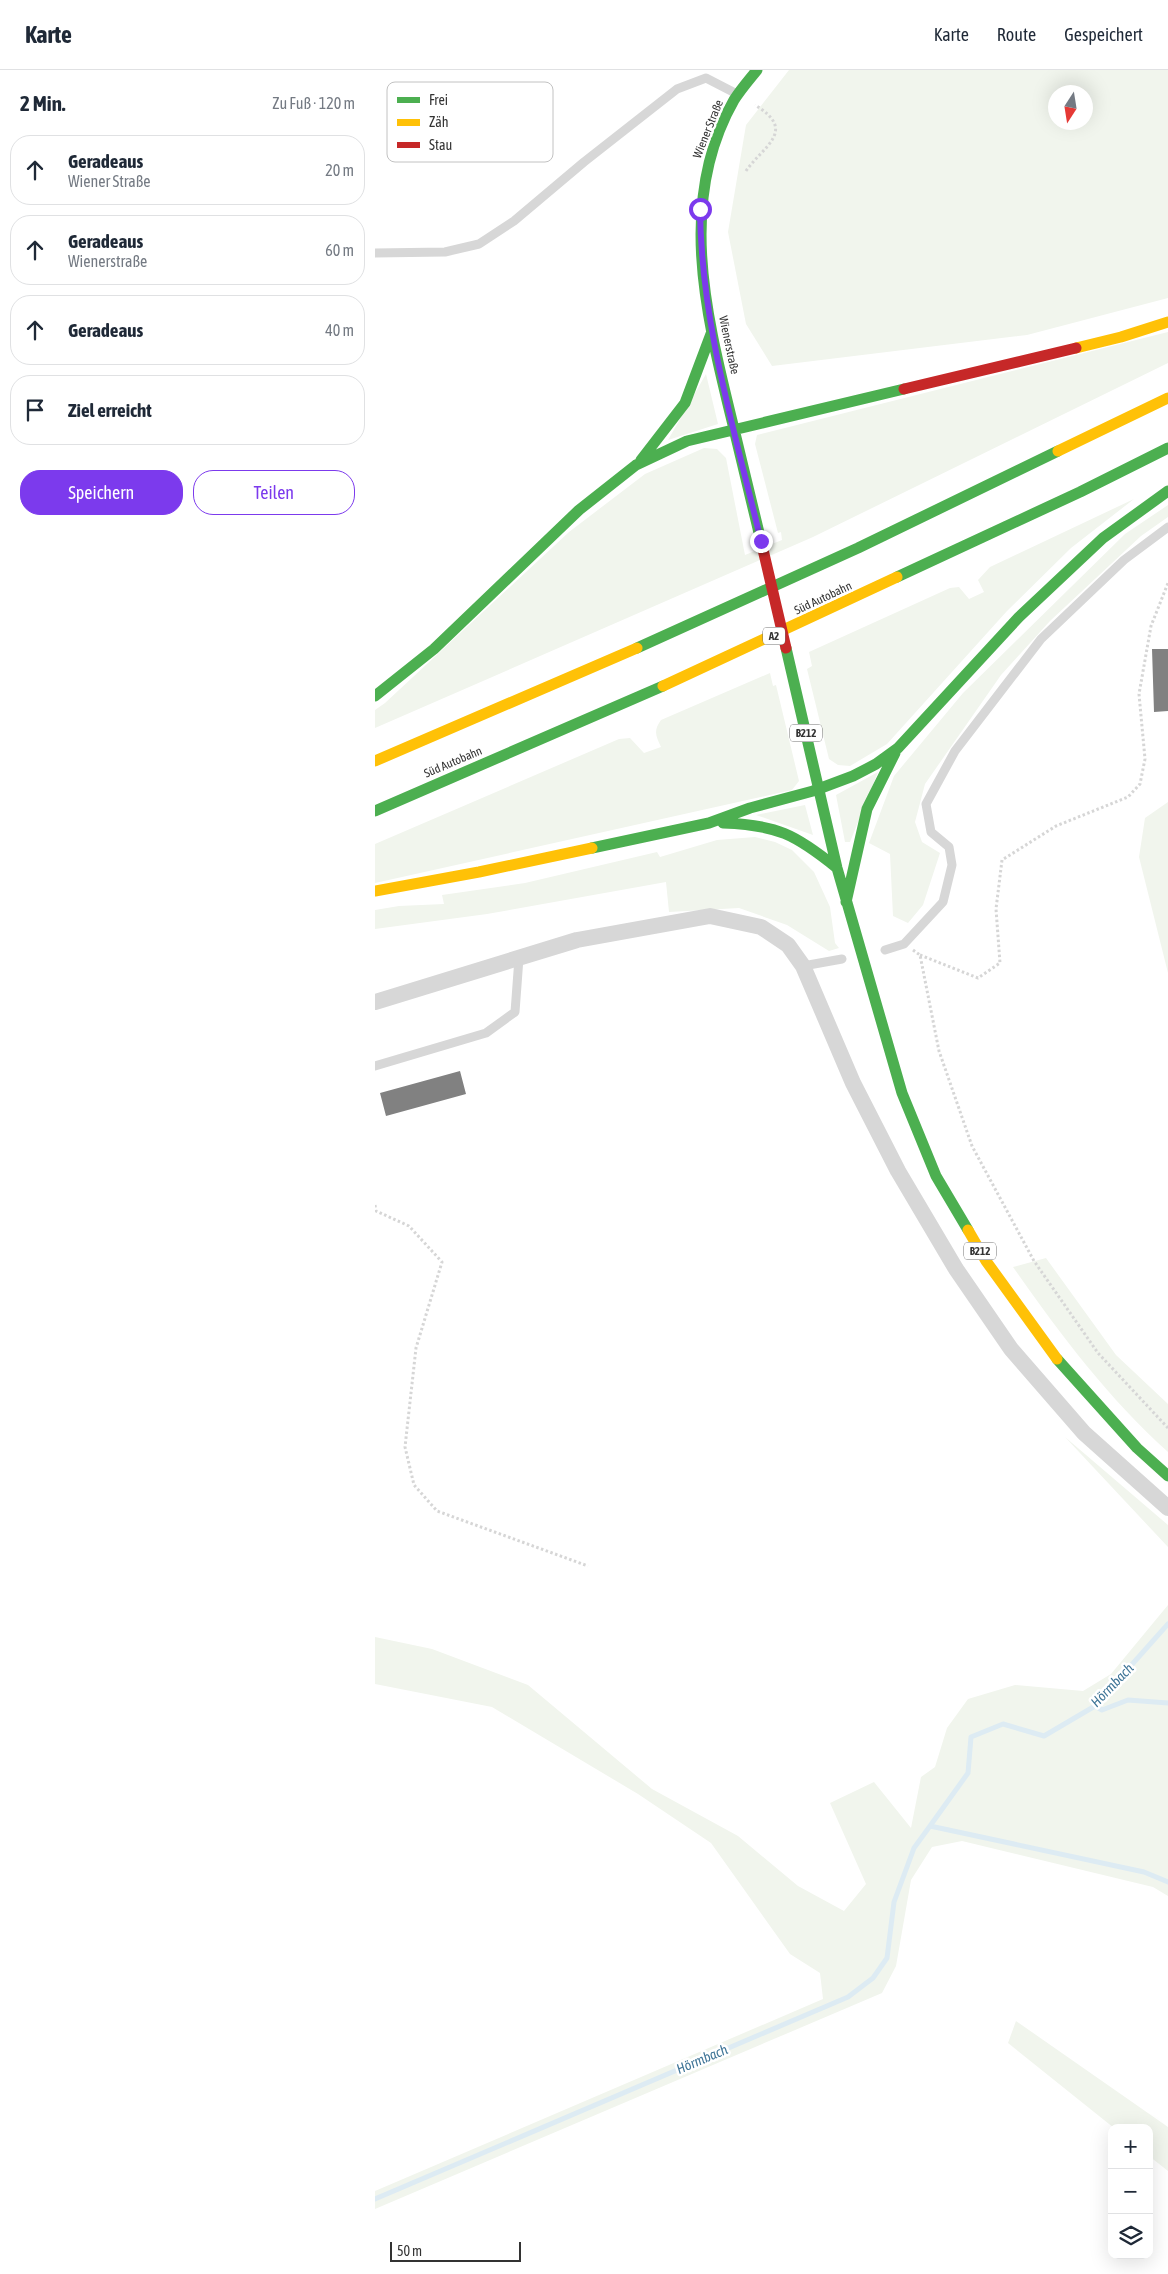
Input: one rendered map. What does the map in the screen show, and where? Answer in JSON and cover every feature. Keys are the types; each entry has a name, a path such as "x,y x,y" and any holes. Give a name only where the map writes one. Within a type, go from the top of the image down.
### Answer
{"main road":[{"name":"Wiener Straße","path":"702,266 700,209 705,178 715,143 737,95 757,70"},
{"name":"Wienerstraße","path":"702,266 711,334 734,429"},
{"path":"375,696 434,649 579,510 636,465 687,441 1121,337 1168,322"},
{"path":"636,465 685,403 711,334"},
{"path":"375,761 669,634 849,552 1168,398"},
{"name":"B212","path":"734,429 846,902 902,1093 936,1176 986,1261 1053,1354 1137,1448 1168,1476"},
{"name":"Süd Autobahn","path":"375,811 706,668 1063,500 1168,448"},
{"path":"375,892 709,823 738,810 819,790 875,766 898,748 1019,617 1103,538 1168,491"},
{"path":"846,902 867,809 898,748"},
{"path":"709,823 765,825 786,831 806,843 837,868"}],"street":[{"path":"375,1002 577,940 710,916 761,927 788,945 803,966 853,1083 899,1171 956,1269 1011,1349 1084,1433 1168,1508"}],"lane":[{"path":"375,253 445,252 479,244 514,221 583,162 677,88 706,78 737,95"},
{"path":"885,950 904,944 943,902 952,865 949,846 931,832 926,804 955,751 1041,639 1124,560 1168,527"},
{"path":"375,1066 486,1033 515,1012 519,958"},
{"path":"803,966 842,959"}],"path":[{"path":"737,95 766,112 774,123 776,131 774,139 754,158 746,171"},
{"path":"904,944 919,954 978,978 1001,963 996,909 1001,860 1056,826 1128,797 1140,784 1145,759 1139,694 1151,626 1168,583"},
{"path":"919,954 939,1051 972,1146 1039,1269 1098,1352 1168,1428"},
{"path":"375,1205 376,1211 409,1226 441,1262 416,1348 405,1447 414,1485 437,1511 588,1566"}],"shaded area":[{"path":"789,70 1168,70 1168,298 1027,335 772,366 746,324 728,232 746,125"},
{"path":"1168,332 1168,363 813,537 375,728 375,710 385,703 569,532 645,474 704,448 717,449 726,458 745,555 782,540 781,532 778,533 755,444 757,435"},
{"path":"706,374 718,424 668,440"},
{"path":"1134,499 1071,548 1007,611 887,744 850,766 838,765 829,759 807,669 812,666 809,652 950,588 959,587 969,599 984,592 978,580 990,567"},
{"path":"1168,505 1168,517 1141,536 1050,621 1001,675 925,784 915,822 922,842 940,853 923,905 908,923 893,916 890,854 869,843 894,776 963,693 1125,534"},
{"path":"770,673 773,686 776,685 799,781 792,790 375,883 375,844 619,739 630,738 644,753 661,747 656,734 661,720"},
{"path":"878,772 850,842 845,842 836,795"},
{"path":"1168,802 1168,973 1139,857 1145,818"},
{"path":"805,805 813,835 756,815"},
{"path":"755,837 775,842 792,850 814,872 830,907 835,943 839,948 829,951 787,925 739,908 669,912 666,882 487,914 375,929 375,910 399,906 444,904 442,895 525,883 657,852 660,857 717,840"},
{"path":"1046,1258 1116,1355 1168,1404 1168,1452 1125,1410 1085,1364 1013,1267"},
{"path":"1065,1437 1168,1525 1168,1547"},
{"path":"1168,1605 1168,1896 1153,1887 962,1841 932,1847 911,1880 896,1966 882,1993 375,2209 375,2191 823,1999 820,1973 790,1954 711,1843 638,1794 492,1707 375,1684 375,1637 432,1649 528,1685 652,1789 738,1836 798,1886 844,1911 866,1884 830,1803 874,1782 911,1828 921,1777 935,1767 947,1728 968,1699 1015,1685 1083,1691 1111,1674"},
{"path":"1016,2021 1168,2127 1168,2171 1153,2159 1153,2124 1109,2124 1008,2043"}],"building":[{"path":"1152,649 1168,649 1168,711 1154,712"},
{"path":"460,1071 466,1094 386,1116 380,1093"}],"waterway":[{"name":"Hörmbach","path":"930,1826 968,1773 971,1737 1003,1724 1044,1736 1095,1706 1168,1624"},
{"path":"1095,1706 1102,1710 1128,1700 1168,1703"},
{"name":"Hörmbach","path":"375,2199 848,1997 873,1978 887,1958 894,1902 914,1848 930,1826 1144,1872 1168,1882"}],"traffic: fast":[{"path":"734,429 707,305 702,263 701,221 705,180 716,139 734,100 757,70"},
{"path":"641,460 685,403 711,334"},
{"path":"375,696 434,649 579,510 636,465 687,441 904,389"},
{"path":"734,429 761,541"},
{"path":"897,577 1080,492 1168,448"},
{"path":"637,648 858,548 1058,451"},
{"path":"592,848 709,823 750,808 813,791 853,776 876,764 898,748 1019,617 1103,538 1168,491"},
{"path":"786,648 837,868 902,1093 936,1176 968,1230"},
{"path":"375,811 663,686"},
{"path":"846,902 867,809 895,753"},
{"path":"723,823 772,829 797,839 837,868"},
{"path":"1057,1359 1137,1448 1168,1476"}],"traffic: slow":[{"path":"1076,348 1121,337 1168,322"},
{"path":"1058,451 1168,398"},
{"path":"663,686 897,577"},
{"path":"375,761 637,648"},
{"path":"375,891 479,872 592,848"},
{"path":"968,1230 986,1261 1057,1359"}],"traffic: jam":[{"path":"904,389 1076,348"},
{"path":"761,541 786,648"}],"route":[{"path":"700,209 702,266 711,334 761,541"}]}
